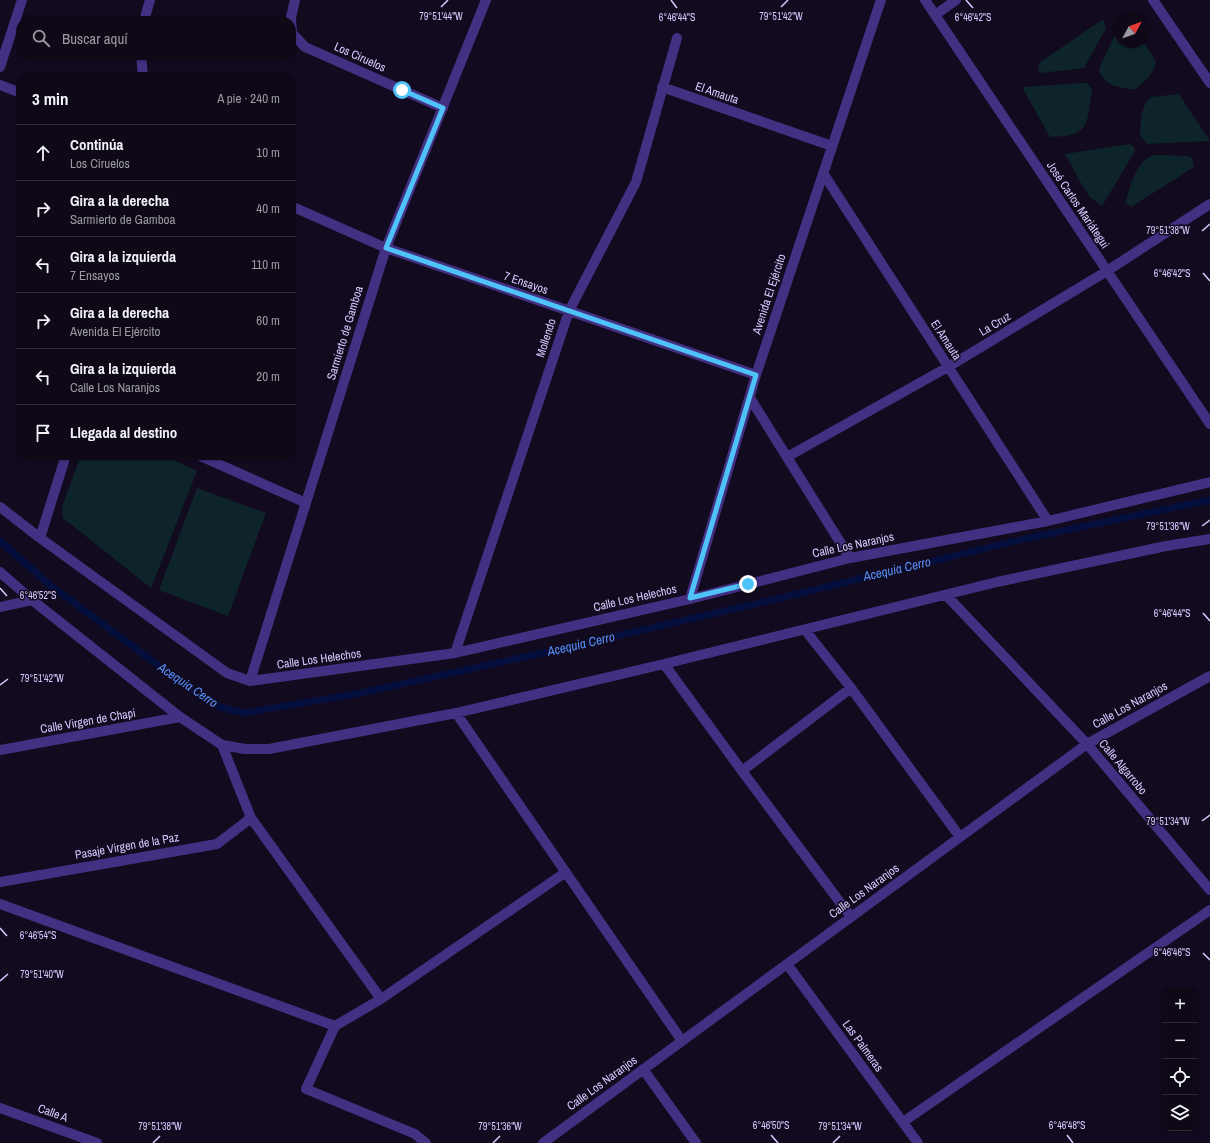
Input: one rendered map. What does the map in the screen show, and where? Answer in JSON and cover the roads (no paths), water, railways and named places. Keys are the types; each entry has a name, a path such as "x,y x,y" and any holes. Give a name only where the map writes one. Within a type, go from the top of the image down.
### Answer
{"street":[{"path":"17,16 22,0"},
{"path":"145,16 150,0"},
{"name":"Los Ciruelos","path":"291,16 295,0"},
{"name":"Sarmierto de Gamboa","path":"250,681 386,248 486,0"},
{"name":"Avenida El Ejército","path":"690,598 756,375 881,0"},
{"name":"José Carlos Mariátegui","path":"925,0 1210,424"},
{"path":"935,15 956,0"},
{"path":"1153,0 1210,83"},
{"path":"0,67 16,18"},
{"name":"Los Ciruelos","path":"296,37 305,46 443,108"},
{"name":"Mollendo","path":"455,653 569,311 636,182 677,38"},
{"path":"141,60 143,72"},
{"path":"0,85 16,91"},
{"name":"El Amauta","path":"662,87 832,146"},
{"name":"El Amauta","path":"823,173 1048,521"},
{"name":"La Cruz","path":"787,457 948,367 1107,271 1210,204"},
{"name":"7 Ensayos","path":"296,208 386,248 756,375"},
{"path":"750,398 850,558"},
{"path":"40,538 64,460"},
{"path":"209,460 306,503"},
{"name":"Calle Los Naranjos","path":"690,598 850,558 1048,521 1210,482"},
{"name":"Calle Los Helechos","path":"0,507 40,538 227,673 250,681 455,653 690,598"},
{"path":"0,572 32,600 180,717 222,745 245,749 269,749 456,713 805,630 997,582 1151,549 1210,539"},
{"name":"Calle Algarrobo","path":"946,595 1087,744 1210,890"},
{"path":"0,607 32,600"},
{"path":"805,630 851,688 960,837"},
{"path":"664,664 851,917"},
{"name":"Calle Los Naranjos","path":"543,1143 1087,744 1210,676"},
{"path":"742,771 851,688"},
{"path":"456,713 682,1041"},
{"name":"Calle Virgen de Chapi","path":"0,750 180,717"},
{"path":"222,745 251,818 381,999"},
{"name":"Pasaje Virgen de la Paz","path":"0,882 217,844 251,818"},
{"path":"426,1143 415,1134 306,1089 335,1026 381,999 566,872"},
{"path":"0,904 335,1026"},
{"path":"903,1122 1210,910"},
{"name":"Las Palmeras","path":"787,964 918,1143"},
{"path":"643,1070 696,1143"},
{"name":"Calle A","path":"0,1108 97,1143"}],"waterway":[{"name":"Acequia Cerro","path":"0,541 50,585 196,693 220,707 244,713 361,693 547,652 785,597 1019,540 1210,500"}]}
